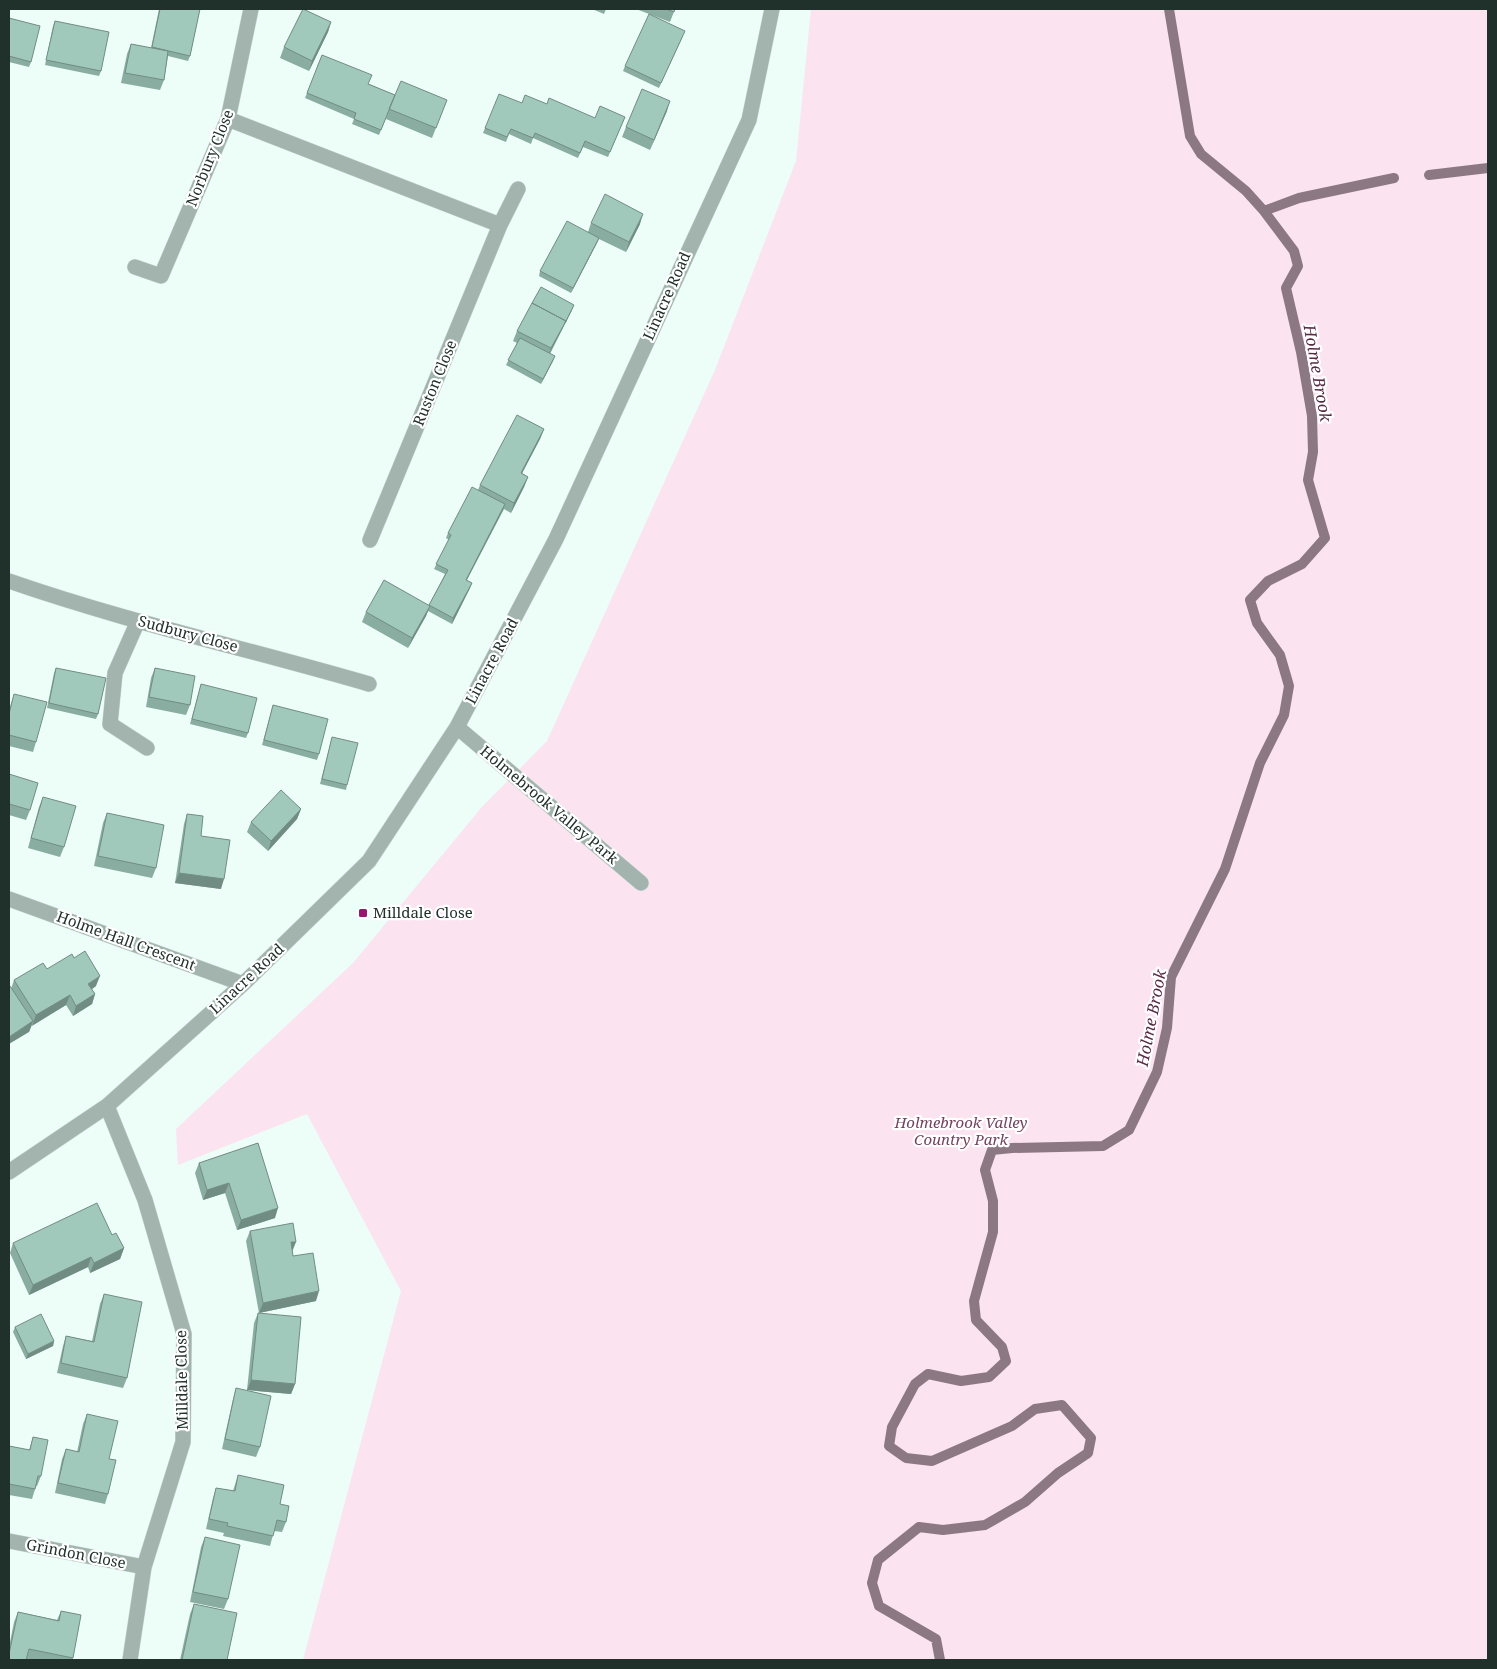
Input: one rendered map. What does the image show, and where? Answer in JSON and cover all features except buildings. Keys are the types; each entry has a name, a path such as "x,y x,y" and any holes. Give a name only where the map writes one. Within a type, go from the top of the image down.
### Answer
{"street":[{"name":"Norbury Close","path":"135,267 161,276 228,119 251,9"},
{"name":"Linacre Road","path":"9,1172 107,1106 243,984 369,861 457,727 556,539 749,120 772,9"},
{"path":"228,119 500,225"},
{"name":"Ruston Close","path":"370,540 500,225 518,188"},
{"name":"Sudbury Close","path":"9,581 49,595 138,621 369,684"},
{"path":"138,621 115,673 110,724 147,748"},
{"name":"Holmebrook Valley Park","path":"457,727 641,883"},
{"name":"Holme Hall Crescent","path":"9,899 243,984"},
{"name":"Milldale Close","path":"107,1106 145,1200 184,1334 183,1442 144,1567 130,1660"},
{"name":"Grindon Close","path":"9,1541 144,1567"}],"green space":[{"name":"Holmebrook Valley Country Park","path":"811,9 1488,9 1488,1660 303,1660 401,1291 307,1114 178,1165 176,1129 353,963 481,808 547,741 715,370 796,161"}],"waterway":[{"name":"Holme Brook","path":"940,1660 936,1639 879,1606 872,1583 878,1560 919,1527 943,1530 985,1525 1025,1502 1058,1473 1088,1453 1091,1438 1062,1405 1035,1409 1012,1426 932,1461 906,1458 889,1446 892,1427 915,1384 928,1374 961,1381 989,1377 1006,1361 1002,1347 976,1320 974,1301 993,1232 993,1201 985,1170 992,1150 1103,1146 1129,1130 1157,1072 1167,1028 1171,977 1225,869 1260,763 1284,715 1289,686 1280,655 1257,623 1250,600 1268,581 1302,564 1325,538 1308,480 1313,452 1312,416 1301,352 1286,288 1298,266 1294,251 1264,211 1246,191 1201,154 1190,136 1169,9"},
{"path":"1429,175 1488,168"},
{"path":"1264,211 1299,198 1394,178"}],"place":[{"name":"Milldale Close","path":"363,913"}]}
